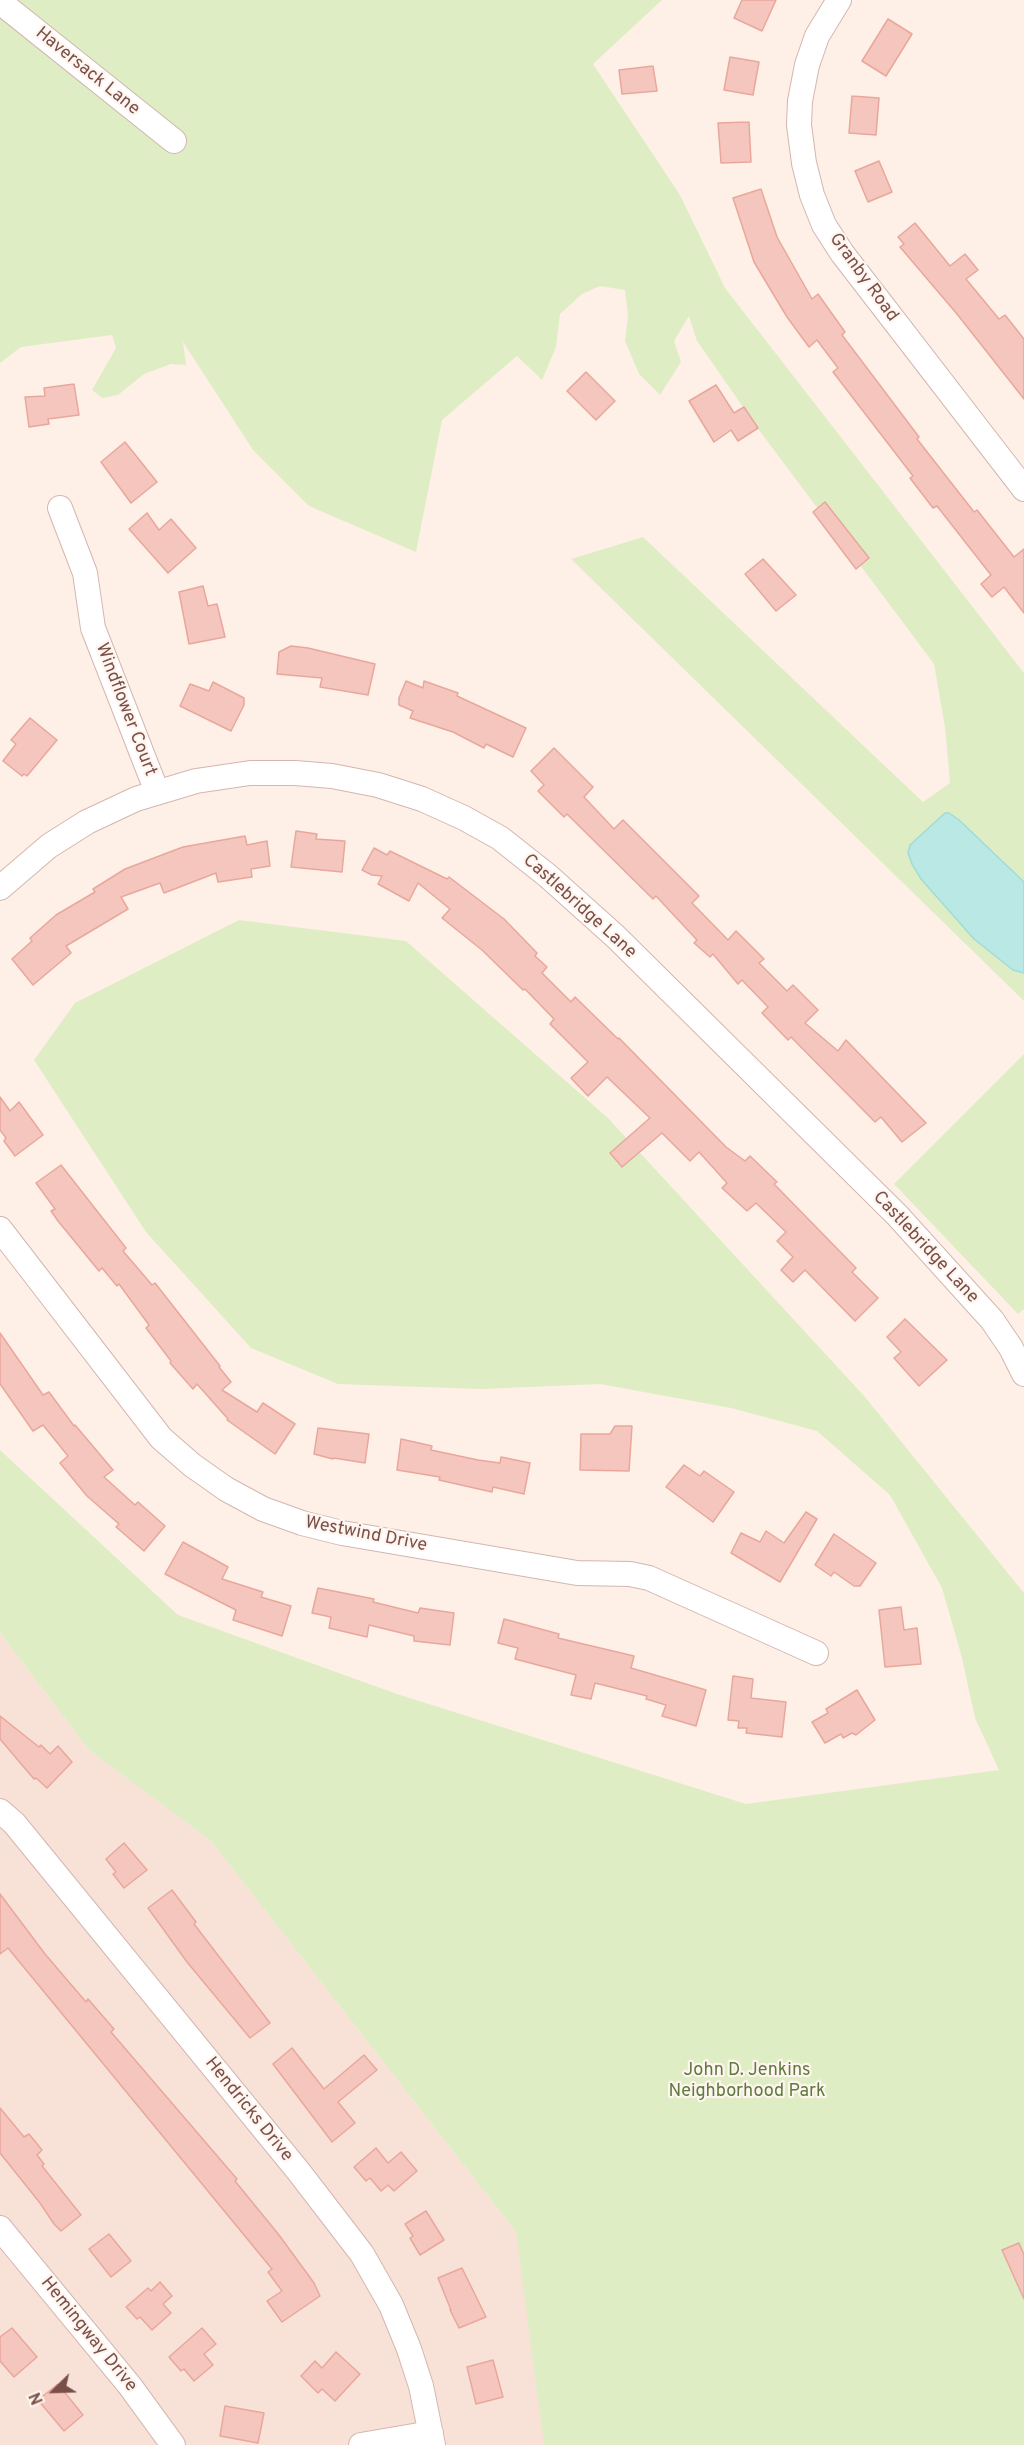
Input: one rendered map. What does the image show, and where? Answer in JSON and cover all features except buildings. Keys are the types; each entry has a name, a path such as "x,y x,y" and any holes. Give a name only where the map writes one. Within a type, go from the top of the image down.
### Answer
{"street":[{"name":"Granby Road","path":"839,0 817,36 807,64 800,101 801,135 812,195 824,225 842,253 1024,489"},
{"name":"Haversack Lane","path":"0,2 174,141"},
{"name":"Windflower Court","path":"60,508 85,573 93,628 157,792"},
{"name":"Castlebridge Lane","path":"0,888 49,846 87,822 157,792 196,781 250,773 332,776 378,785 422,799 464,818 500,838 548,876 616,937 897,1215 992,1320 1011,1348 1024,1374"},
{"name":"Westwind Drive","path":"0,1229 161,1438 192,1466 226,1489 263,1509 302,1524 342,1533 577,1573 630,1574 650,1578 816,1653"},
{"name":"Hendricks Drive","path":"0,1810 14,1823 262,2126 362,2254 391,2305 409,2349 421,2386 432,2439"},
{"name":"Hemingway Drive","path":"0,2228 130,2386 173,2445"},
{"path":"361,2445 432,2439"}],"shaded area":[{"path":"0,1633 89,1750 211,1841 516,2232 559,2445 0,2445"}],"green space":[{"path":"0,0 662,0 593,64 680,195 725,288 1024,673 1024,1001 571,559 643,537 923,802 950,783 945,727 934,664 759,430 697,341 689,316 674,341 681,362 660,395 639,374 625,341 628,315 625,290 600,286 582,294 560,314 556,347 542,380 517,356 442,420 416,552 309,506 253,450 183,342 186,365 171,364 144,374 118,395 102,398 92,390 116,348 112,335 21,347 0,363"},
{"name":"John D. Jenkins Neighborhood Park","path":"239,920 406,941 608,1118 865,1397 1024,1593 1024,2445 544,2445 516,2232 211,1841 89,1750 0,1633 0,1450 178,1615 397,1694 746,1804 999,1770 975,1718 962,1658 942,1588 890,1495 817,1431 731,1408 600,1384 481,1389 338,1384 251,1348 146,1232 34,1060 75,1003"},
{"path":"1024,1054 1024,1309 1018,1314 894,1184"}],"water":[{"path":"945,813 959,820 1024,882 1024,973 1013,970 974,939 921,879 912,864 908,853 910,845"}]}
